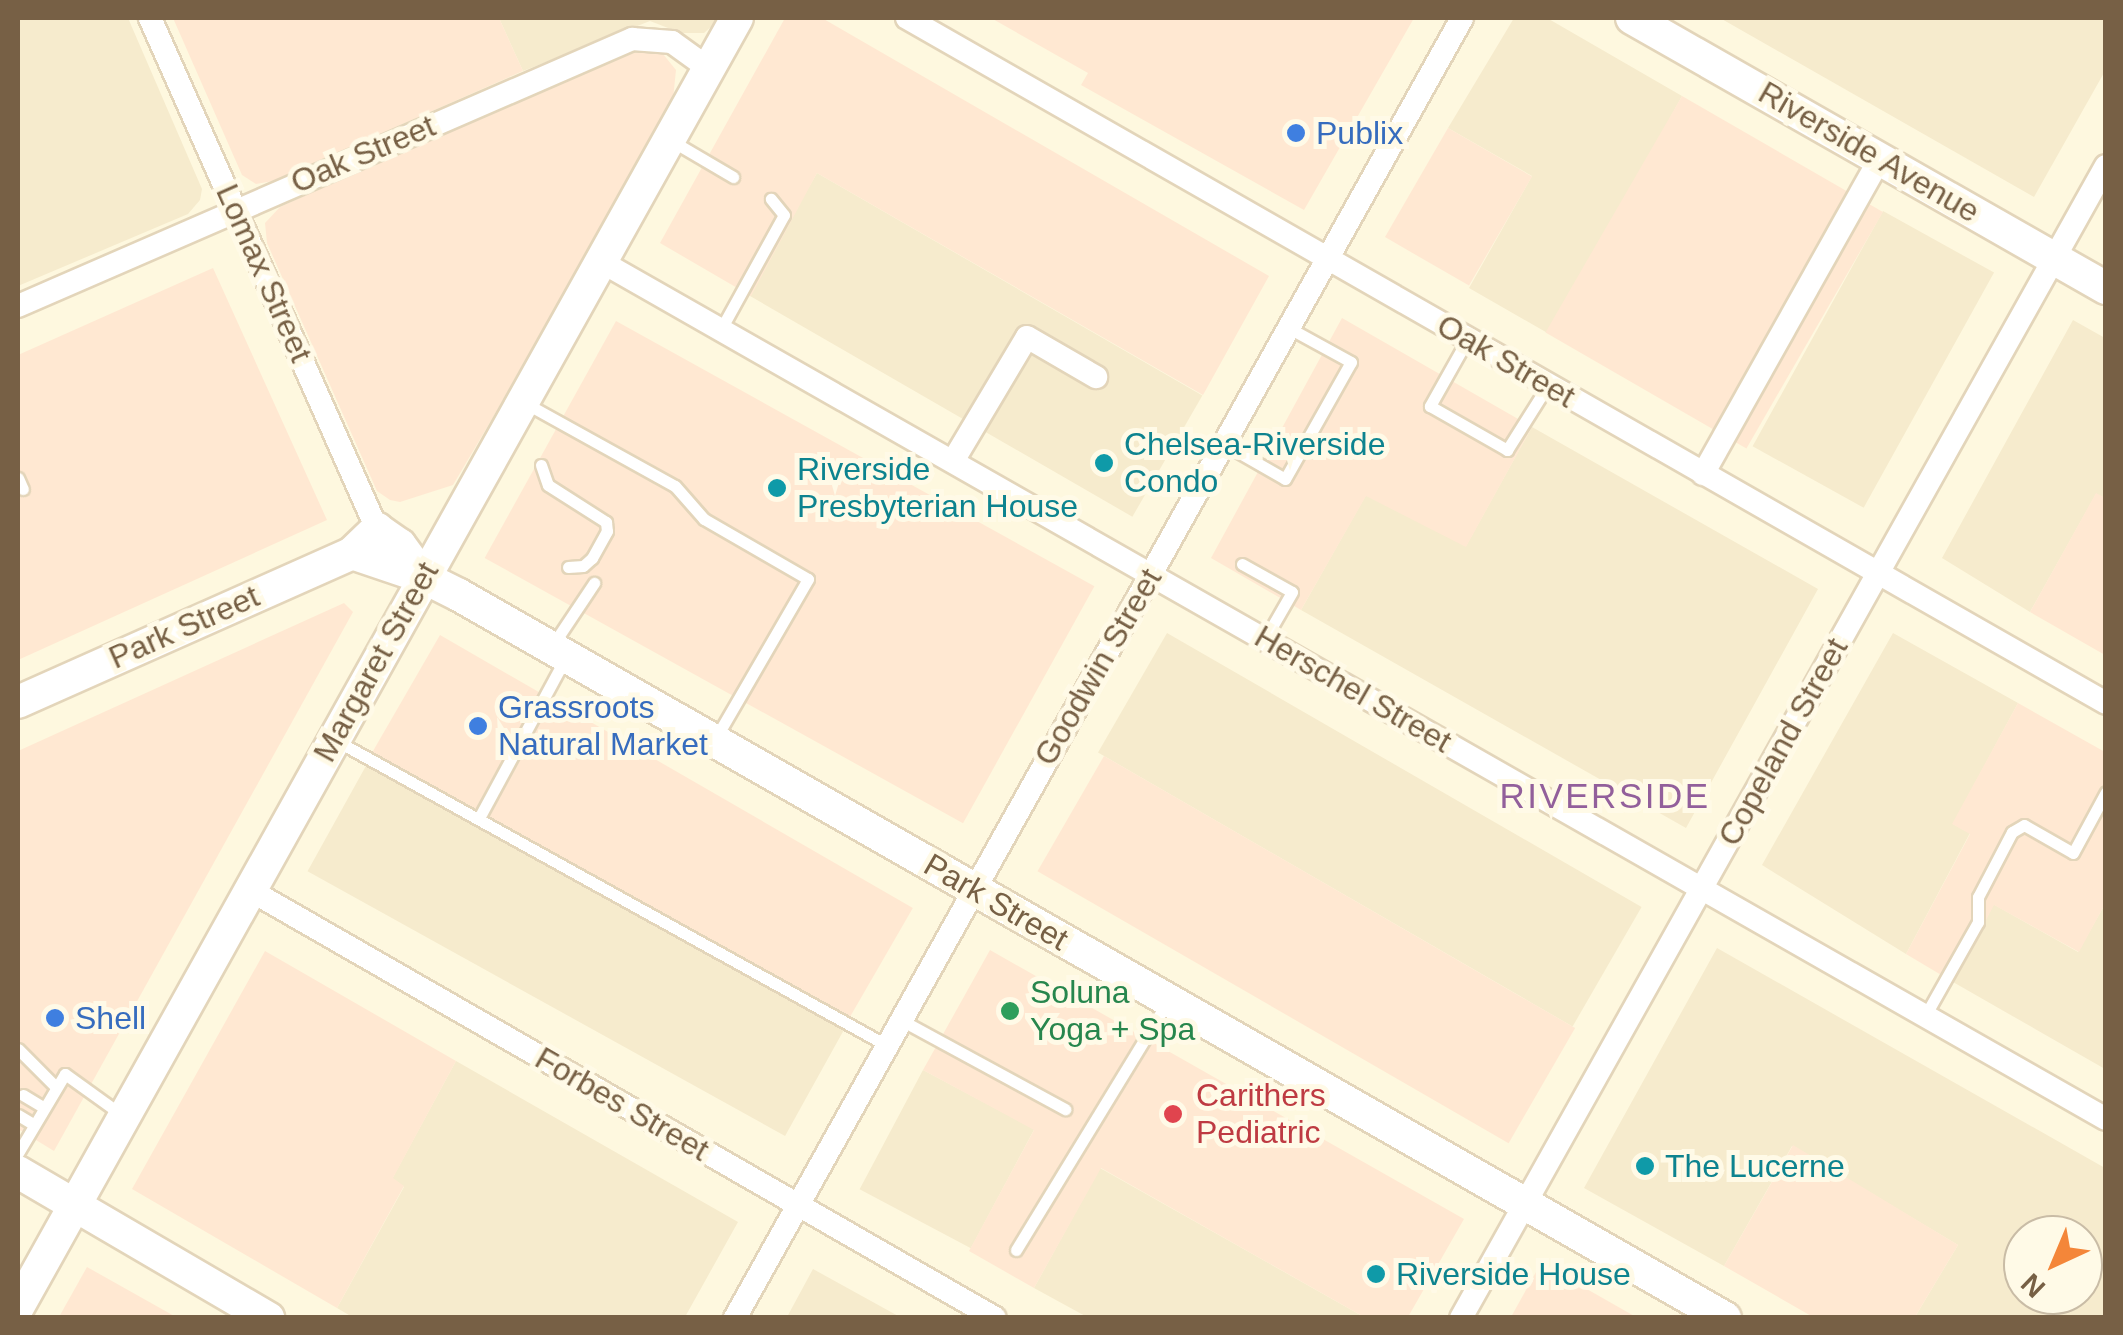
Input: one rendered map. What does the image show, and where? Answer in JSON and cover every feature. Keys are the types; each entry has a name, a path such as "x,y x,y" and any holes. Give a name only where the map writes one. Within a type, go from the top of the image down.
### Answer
{"street":[{"name":"Lomax Street","path":"150,18 377,529"},
{"name":"Margaret Street","path":"18,1306 736,18"},
{"name":"Oak Street","path":"907,18 2106,703"},
{"name":"Goodwin Street","path":"735,1318 1462,18"},
{"name":"Riverside Avenue","path":"1632,18 2106,288"},
{"name":"Oak Street","path":"18,306 235,208 632,38 672,42 708,68"},
{"path":"1703,474 1880,158"},
{"name":"Copeland Street","path":"1461,1318 2106,166"},
{"name":"Herschel Street","path":"600,260 2106,1119"},
{"path":"953,462 1027,336 1096,376"},
{"name":"Park Street","path":"18,702 352,553 377,529 400,545 424,577"},
{"name":"Park Street","path":"352,553 424,577 559,652 1725,1318"},
{"name":"Forbes Street","path":"248,890 995,1318"},
{"path":"18,1172 268,1318"}],"lane":[{"path":"668,139 732,177"},
{"path":"721,329 784,215 771,199"},
{"path":"1224,444 1284,479 1351,362 1289,328"},
{"path":"1468,340 1430,406 1492,442 1507,450 1548,385"},
{"path":"522,401 675,486 704,519 808,579 715,740"},
{"path":"541,465 548,485 606,522 607,531 592,558 583,566 568,568"},
{"path":"1242,564 1292,592 1265,639"},
{"path":"479,818 594,583"},
{"path":"333,739 886,1046"},
{"path":"1924,1016 1978,922 1978,897 2012,832 2024,825 2072,853 2106,792"},
{"path":"1016,1250 1168,1000"},
{"path":"900,1020 1066,1109"},
{"path":"18,1048 54,1086"},
{"path":"18,1153 54,1086 65,1074 122,1114"},
{"path":"23,1095 43,1107"},
{"path":"18,1115 33,1124"}],"shaded area":[{"path":"18,18 128,18 202,189 200,200 188,214 18,286"},
{"path":"173,18 499,18 523,71 273,181 256,184 242,175"},
{"path":"499,18 721,18 704,33 681,33 650,21 523,71"},
{"path":"785,18 822,18 1269,276 1203,395 817,173 751,296 660,243"},
{"path":"991,18 1414,18 1304,210 1081,85 1088,73"},
{"path":"1514,18 1547,18 1682,96 1551,335 1469,288 1532,176 1448,128"},
{"path":"1720,18 2105,18 2105,71 2034,197"},
{"path":"653,51 663,54 676,70 673,99 492,419 453,485 400,502 390,500 377,491 267,243 265,223 280,207 615,55"},
{"path":"1682,96 1883,212 1746,448 1546,332"},
{"path":"1448,128 1532,176 1469,286 1385,237"},
{"path":"817,173 1202,395 1132,517 747,294"},
{"path":"1883,211 1994,273 1864,508 1753,446"},
{"path":"213,268 327,520 18,660 18,355"},
{"path":"1342,318 1532,427 1466,547 1366,496 1301,610 1211,558"},
{"path":"2073,320 2105,338 2105,498 2096,494 2030,612 1942,558"},
{"path":"616,321 1094,586 963,823 485,558"},
{"path":"1532,427 1818,589 1686,828 1301,610 1366,495 1466,546"},
{"path":"2096,493 2105,498 2105,655 2030,612"},
{"path":"344,603 353,612 54,1151 18,1129 18,751"},
{"path":"1167,633 1642,907 1573,1027 1098,753"},
{"path":"1893,633 2018,703 1953,824 1970,833 1906,954 1762,865"},
{"path":"440,635 913,908 844,1028 371,755"},
{"path":"2018,703 2105,752 2105,904 2079,952 1994,905 1953,982 1906,954 1970,834 1952,824"},
{"path":"372,755 850,1020 785,1136 308,871"},
{"path":"1104,756 1575,1028 1509,1143 1038,871"},
{"path":"1993,904 2078,952 2105,904 2105,1069 1953,982"},
{"path":"1717,948 2105,1168 2105,1317 1915,1317 1958,1245 1792,1146 1724,1266 1584,1188"},
{"path":"990,950 1464,1219 1408,1317 1364,1317 1101,1168 1034,1288 969,1251 1034,1130 923,1070"},
{"path":"265,951 456,1061 393,1178 404,1186 337,1308 132,1189"},
{"path":"456,1061 738,1222 685,1317 354,1318 337,1308 404,1187 392,1179"},
{"path":"923,1070 1034,1129 971,1248 860,1189"},
{"path":"1793,1145 1958,1245 1915,1317 1813,1317 1724,1266"},
{"path":"1100,1168 1364,1317 1087,1317 1034,1288"},
{"path":"1541,1263 1636,1317 1511,1317"},
{"path":"87,1267 176,1317 59,1317"},
{"path":"813,1269 900,1317 787,1317"}],"place":[{"name":"Publix","path":"1296,133"},
{"name":"Chelsea-Riverside Condo","path":"1104,463"},
{"name":"Riverside Presbyterian House","path":"777,488"},
{"name":"Grassroots Natural Market","path":"478,726"},
{"name":"Soluna Yoga + Spa","path":"1010,1011"},
{"name":"Shell","path":"55,1018"},
{"name":"Carithers Pediatric","path":"1173,1114"},
{"name":"The Lucerne","path":"1645,1166"},
{"name":"Riverside House","path":"1376,1274"}],"district":[{"name":"RIVERSIDE","path":"1605,796"}]}
